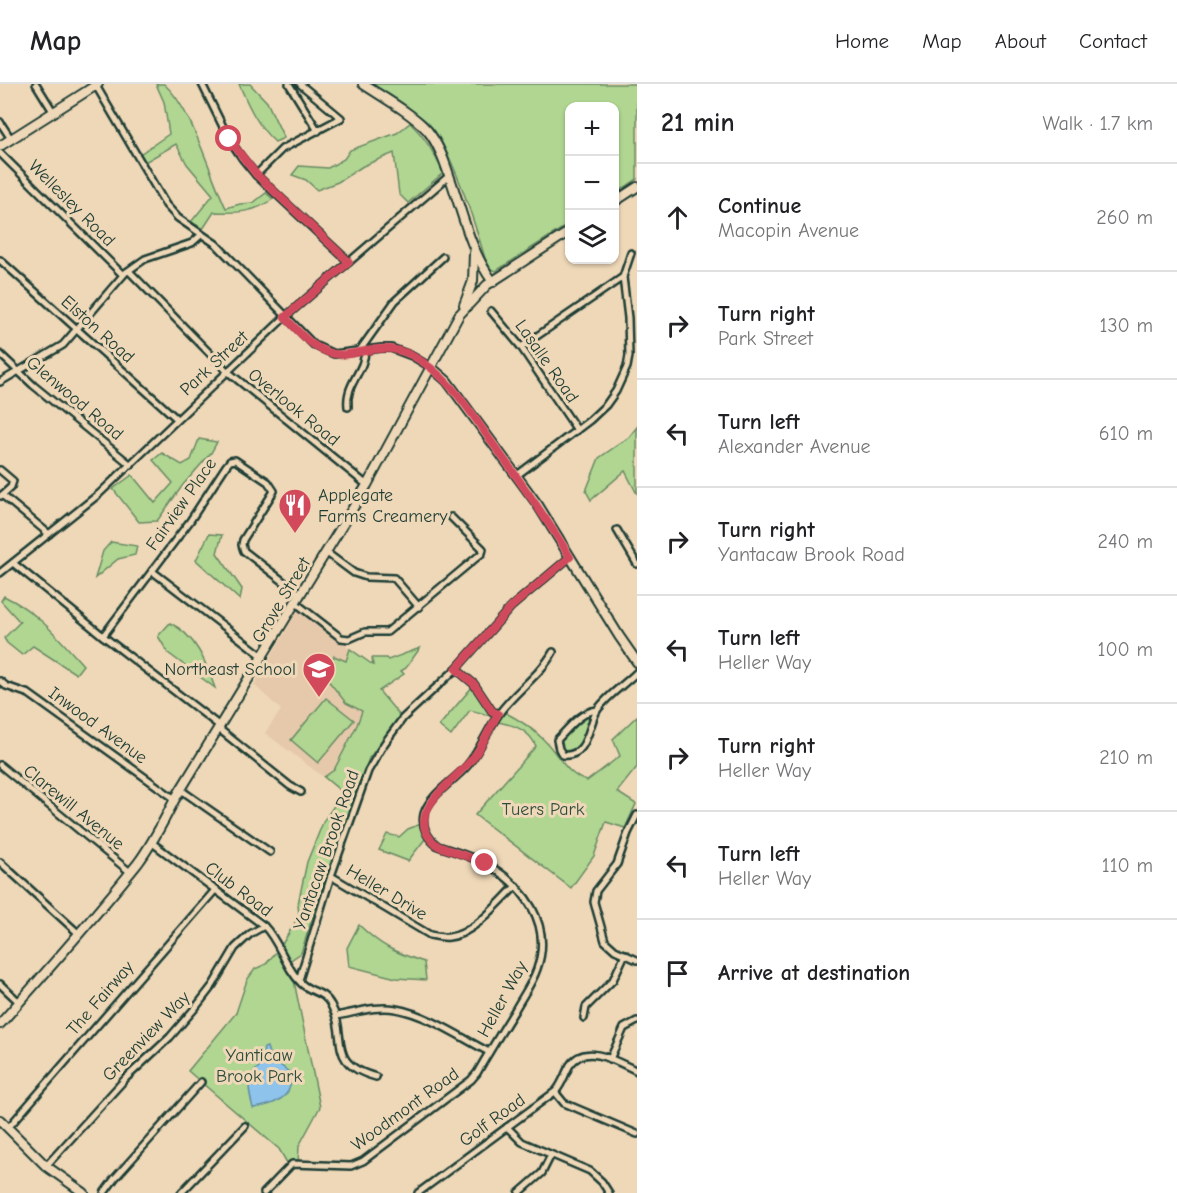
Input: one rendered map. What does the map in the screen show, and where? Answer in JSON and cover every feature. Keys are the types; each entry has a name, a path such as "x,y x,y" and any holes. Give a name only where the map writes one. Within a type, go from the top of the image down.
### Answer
{"main road":[{"path":"0,146 96,84"},
{"path":"363,84 426,129 442,155 474,249 493,282"},
{"path":"619,199 637,187"},
{"name":"Grove Street","path":"0,1024 130,872 151,842 175,799 368,485 459,315 493,282 565,234"},
{"path":"459,315 473,281 474,249"},
{"path":"432,368 447,381 538,505 634,652 637,662"},
{"path":"0,1120 46,1166 84,1193"}],"street":[{"path":"36,84 54,113"},
{"path":"96,84 166,205 178,218 216,244 305,338 325,351 340,354 392,348 432,368"},
{"path":"202,84 229,139 256,174 349,262"},
{"path":"289,84 318,131"},
{"path":"256,174 282,149 341,118 300,84"},
{"path":"0,122 11,139"},
{"name":"Wellesley Road","path":"0,153 123,275"},
{"name":"Park Street","path":"0,573 99,494 285,317 449,176"},
{"path":"0,381 55,352 72,337 123,275 145,259 192,243 201,235"},
{"path":"516,476 577,430 606,405 616,391 627,367 629,356 628,318 623,277 632,253"},
{"path":"362,350 395,301 442,257"},
{"name":"Elston Road","path":"0,260 177,419"},
{"name":"Overlook Road","path":"129,271 227,372 368,485"},
{"path":"521,347 623,277"},
{"name":"Lasalle Road","path":"491,311 521,347 577,430"},
{"path":"348,407 348,390 365,358 362,350"},
{"name":"Glenwood Road","path":"0,354 18,372 131,465"},
{"name":"Fairview Place","path":"103,636 190,521 230,461 235,460 268,482 274,491 243,540 244,551 301,596"},
{"path":"0,470 13,481 11,487 1,496 49,534"},
{"path":"296,603 341,638 349,639 365,632 387,632 482,553 483,549 451,517"},
{"path":"617,530 637,564"},
{"path":"327,553 354,573 366,577 394,578 419,607"},
{"name":"Yantacaw Brook Road","path":"300,980 331,876 368,771 384,744 403,718 456,669 511,607 570,557"},
{"path":"13,563 290,786 301,792"},
{"path":"152,571 264,657"},
{"name":"Heller Way","path":"489,1052 533,978 541,955 542,939 537,916 529,901 516,886 485,863 438,846 428,835 424,820 429,804 479,751 498,714 549,660 553,652"},
{"path":"456,669 474,684 492,711 498,714"},
{"path":"597,710 588,711 557,740 563,755 569,756 576,753 588,737 597,710 637,672"},
{"name":"Inwood Avenue","path":"0,681 6,686 30,694 175,799"},
{"name":"Clarewill Avenue","path":"0,765 130,872"},
{"path":"181,790 270,852"},
{"path":"637,815 616,864 596,891 594,905 605,941 615,950 637,960"},
{"name":"Club Road","path":"151,842 216,889 271,933 303,984 319,991 327,999 336,1016 340,1049 346,1060 359,1071 376,1077"},
{"path":"0,862 78,933"},
{"name":"Heller Drive","path":"331,876 430,935 448,938 461,935 476,925 516,886"},
{"name":"The Fairway","path":"8,1128 216,889"},
{"name":"Greenview Way","path":"46,1166 130,1074 190,1014 213,985 235,948 250,934 264,926"},
{"path":"584,1018 586,1007 613,980 625,954"},
{"path":"0,984 20,1002"},
{"path":"336,1016 376,1009 396,1009 424,1018 489,1052"},
{"path":"637,1021 624,1028 610,1059 637,1071"},
{"name":"Woodmont Road","path":"264,1193 292,1164 351,1166 363,1161 471,1080 489,1052"},
{"name":"Golf Road","path":"418,1193 555,1092 573,1061 585,1055 594,1054 610,1059"},
{"path":"104,1193 201,1082"},
{"path":"555,1092 564,1103 637,1134"},
{"path":"181,1193 245,1126"},
{"path":"507,1127 522,1142 590,1171 602,1182 609,1193"},
{"path":"519,1193 542,1173 551,1155"}],"shaded area":[{"name":"Northeast School","path":"299,609 350,649 369,710 334,785 265,733 281,710 254,685"}],"green space":[{"path":"156,84 164,84 183,109 226,208 253,203 266,193 273,199 259,207 245,211 214,212 203,229 191,222 213,195 187,164 176,144 145,162 140,154 169,134 164,102"},
{"path":"239,84 250,84 267,102 284,138 275,142 263,130"},
{"path":"371,84 637,84 637,179 619,191 619,102 565,102 565,227 496,271 491,269 485,258 461,184 444,146 419,115"},
{"path":"410,123 429,146 443,173 408,203 399,194 394,153 363,166 338,182 317,190 306,180 292,175 299,166 328,168 344,159 350,150 397,133"},
{"path":"637,427 637,494 625,471 591,500 586,491 599,458 629,437"},
{"path":"199,439 217,442 211,453 183,485 157,521 139,522 113,489 132,475 155,503 173,483 153,460 162,453 182,465 191,460"},
{"path":"209,534 222,535 217,553 242,589 240,600 196,560"},
{"path":"111,542 137,546 135,555 118,559 95,578 103,551"},
{"path":"4,596 38,618 65,645 83,665 76,674 33,646 22,655 7,643 4,638 20,622 1,601"},
{"path":"170,623 179,628 193,642 204,660 215,688 168,653 158,636"},
{"name":"Yanticaw Brook Park","path":"420,648 406,668 401,671 404,674 379,691 401,717 369,758 301,953 285,964 294,980 320,1107 299,1146 298,1164 290,1168 279,1149 188,1071 236,1013 247,980 255,969 266,964 281,946 299,916 298,904 307,862 324,820 343,793 324,777 334,770 362,711 346,703 323,674 334,656 346,661 350,649 373,665 372,658 388,660"},
{"path":"473,686 483,698 492,716 470,710 451,736 439,726"},
{"path":"326,698 354,720 318,763 291,740"},
{"name":"Tuers Park","path":"504,712 534,731 573,774 587,781 620,756 613,739 637,716 637,767 617,792 636,804 625,828 606,822 594,856 571,888 475,815 536,746 533,740 520,729 498,722"},
{"path":"591,712 593,714 584,738 576,747 564,751 560,742"},
{"path":"421,824 425,839 408,861 379,850 387,834 399,837 408,829"},
{"path":"359,925 389,948 424,962 426,980 396,978 349,966 347,948"}],"water":[{"path":"267,1047 270,1057 289,1072 291,1081 286,1094 281,1099 253,1108 249,1089 250,1079 261,1065 264,1048"}],"place":[{"name":"Applegate Farms Creamery","path":"295,534"},
{"name":"Northeast School","path":"319,698"}],"route":[{"path":"229,139 256,174 349,262 285,317 305,338 325,351 340,354 392,348 412,356 439,374 447,381 538,505 570,557 511,607 456,669 482,692 492,711 498,714 479,751 429,804 424,814 425,828 432,841 438,846 485,863"}]}
